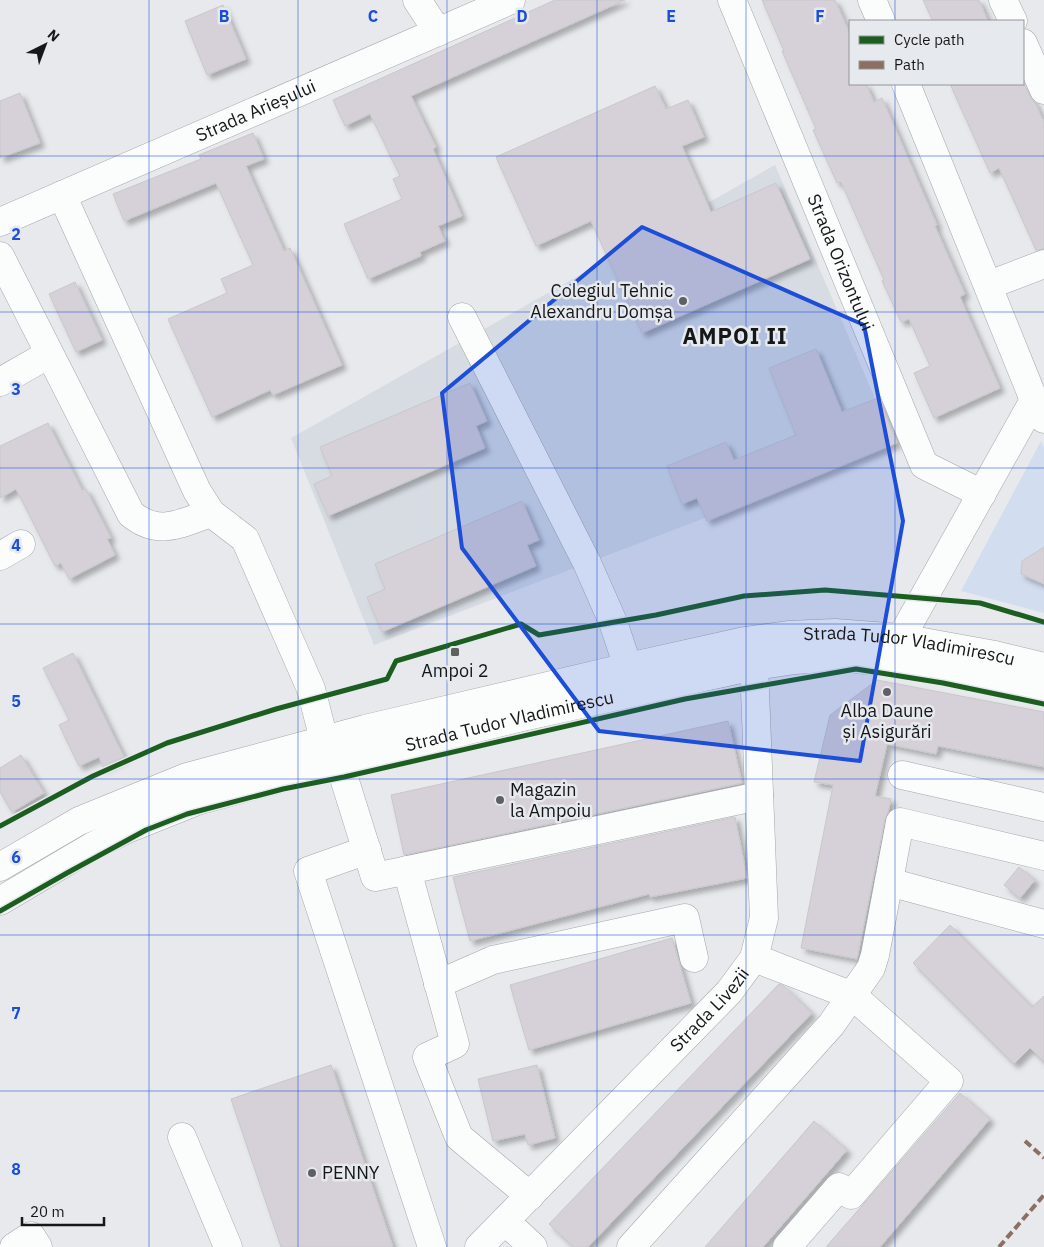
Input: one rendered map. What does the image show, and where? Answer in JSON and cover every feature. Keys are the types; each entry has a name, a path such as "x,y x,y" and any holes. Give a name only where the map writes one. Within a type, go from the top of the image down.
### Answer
{"main road":[{"path":"417,0 438,32"},
{"name":"Strada Arieșului","path":"0,222 510,0"},
{"name":"Strada Orizontului","path":"732,0 924,465 982,494"},
{"path":"872,0 881,20"},
{"path":"1003,0 1013,20"},
{"path":"1024,45 1044,90"},
{"path":"901,638 982,494 1039,409 906,85"},
{"path":"62,196 197,491 211,513 245,539 311,689 324,740"},
{"path":"0,256 131,514 146,524 158,528 170,527 211,513"},
{"path":"989,285 1044,264"},
{"path":"462,317 587,563 614,622 628,667"},
{"path":"0,382 49,354"},
{"name":"Strada Tudor Vladimirescu","path":"0,867 79,821 187,777 324,740 745,641 788,635 835,632 901,638 995,655 1044,667"},
{"name":"Strada Tudor Vladimirescu","path":"0,901 93,846 127,829 198,801 339,762 527,716 754,666 795,660 839,657 995,678 1044,691"},
{"name":"Strada Livezii","path":"479,1247 730,992 754,958 764,918 754,666"},
{"path":"339,762 375,877 759,796"},
{"path":"902,775 1044,807"},
{"path":"631,1247 831,1025 871,968 876,955 900,822 1044,856"},
{"path":"367,850 308,871 432,1247"},
{"path":"407,870 455,1044 427,1056 459,1137 530,1196"},
{"path":"889,882 1044,924"},
{"path":"438,984 493,960 685,918 694,958"},
{"path":"754,958 853,996 949,1081 851,1195 839,1187 787,1247"},
{"path":"182,1137 228,1247"},
{"path":"505,1221 532,1247"},
{"path":"14,1247 31,1236 38,1247"}],"highlighted area":[{"path":"642,227 864,325 903,521 860,761 599,731 462,548 442,393"}],"shaded area":[{"name":"Colegiul Tehnic Alexandru Domșa","path":"775,165 895,445 374,645 291,438"},
{"path":"1041,441 1044,447 1044,613 961,591"}],"building":[{"path":"555,0 625,0 411,96 436,147 433,149 462,216 438,226 445,241 420,252 421,256 368,279 344,224 402,199 393,179 400,176 370,114 345,126 333,100"},
{"path":"762,0 835,0 849,32 849,85 866,85 874,102 882,98 937,225 935,226 965,294 960,297 1000,388 934,418 914,373 930,366 909,319 901,322 841,182 837,183 813,130 816,129 782,51 784,51"},
{"path":"923,0 979,0 988,20 933,20"},
{"path":"223,5 246,59 207,75 185,21"},
{"path":"1024,84 1035,103 1044,122 1044,249 1036,250 999,168 990,173 950,85"},
{"path":"655,86 666,109 688,100 704,137 682,146 711,212 776,183 810,259 642,333 591,221 536,246 496,157"},
{"path":"20,93 40,143 0,158 0,101"},
{"path":"253,133 264,159 246,166 284,251 290,248 342,365 273,395 270,390 212,417 168,319 227,293 221,279 253,265 216,183 124,221 113,194 201,159 199,155"},
{"path":"75,282 102,340 76,352 49,294"},
{"path":"816,349 842,412 878,398 897,443 707,521 697,498 682,504 667,466 726,442 734,460 796,435 769,368"},
{"path":"470,383 487,421 476,426 485,448 328,516 314,484 332,476 320,447"},
{"path":"48,423 82,490 86,489 111,538 107,539 115,555 69,579 61,563 55,566 16,489 0,498 0,446"},
{"path":"522,501 539,540 527,545 536,566 382,632 367,597 385,589 375,564"},
{"path":"1044,547 1044,584 1021,574 1022,561"},
{"path":"73,653 124,757 103,767 99,757 79,766 59,725 69,720 43,668"},
{"path":"877,680 1044,712 1044,767 938,746 936,754 887,744 875,796 891,799 885,819 857,959 801,948 833,785 814,782 830,715"},
{"path":"728,721 742,783 404,855 391,795"},
{"path":"21,755 44,793 12,812 0,792 0,768"},
{"path":"735,817 747,878 650,897 649,894 470,941 453,877"},
{"path":"1019,867 1035,880 1020,898 1004,885"},
{"path":"950,925 1032,1007 1044,996 1044,1062 1030,1048 1014,1064 913,963"},
{"path":"672,938 691,1003 529,1050 510,985"},
{"path":"779,984 784,986 812,1013 588,1247 574,1247 549,1224"},
{"name":"PENNY","path":"331,1065 393,1247 281,1247 231,1099"},
{"path":"537,1065 555,1138 528,1145 525,1134 493,1141 478,1079"},
{"path":"960,1093 990,1119 880,1247 826,1247"},
{"path":"814,1121 847,1150 763,1247 705,1247"}],"marked path":[{"path":"1025,1141 1044,1158"},
{"path":"999,1247 1044,1195"}],"cycle path":[{"path":"0,826 93,776 167,743 276,709 387,679 396,661 521,624 539,635 656,615 744,596 825,590 980,603 1044,622"},
{"path":"0,911 146,830 187,814 283,789 344,777 685,699 856,669 943,683 1044,704"}],"place":[{"name":"Colegiul Tehnic Alexandru Domșa","path":"683,301"},
{"name":"Ampoi 2","path":"455,652"},
{"name":"Alba Daune și Asigurări","path":"887,692"},
{"name":"Magazin la Ampoiu","path":"500,800"},
{"name":"PENNY","path":"312,1173"}],"district":[{"name":"AMPOI II","path":"735,336"}]}
